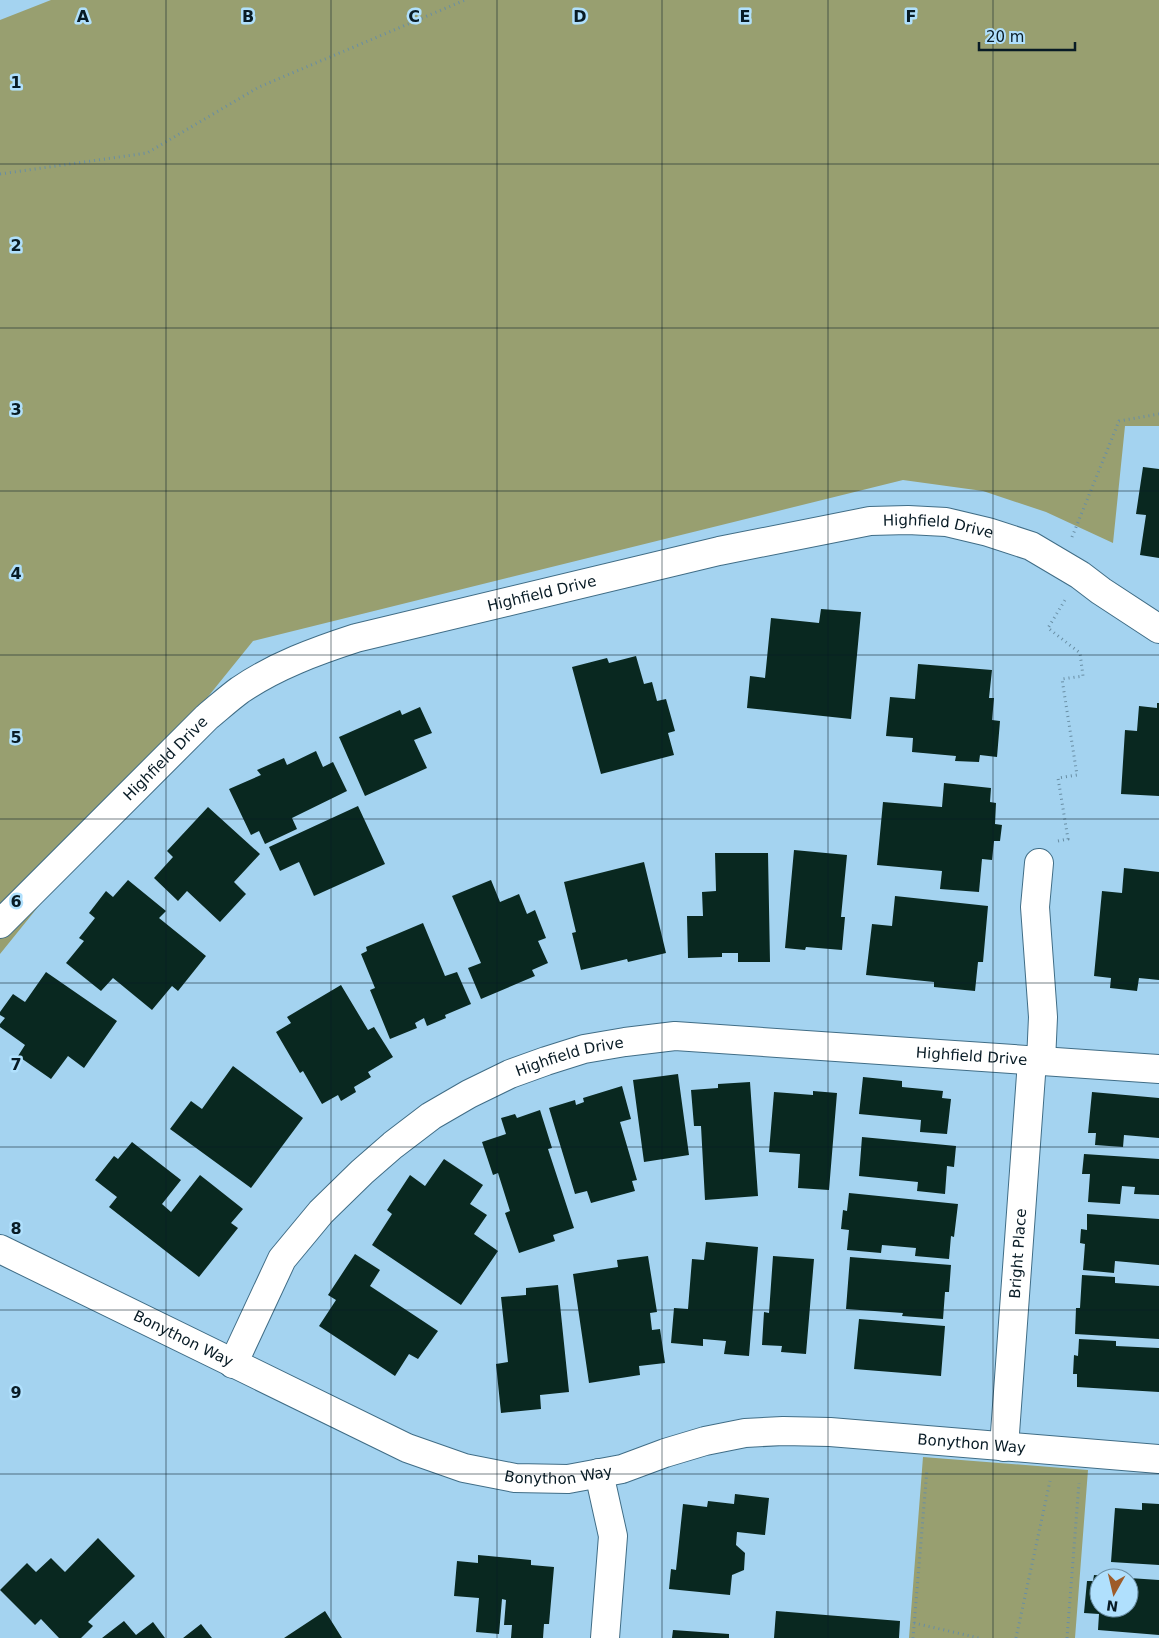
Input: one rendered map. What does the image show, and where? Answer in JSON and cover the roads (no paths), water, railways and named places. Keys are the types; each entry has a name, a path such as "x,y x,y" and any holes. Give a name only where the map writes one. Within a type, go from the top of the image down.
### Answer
{"street":[{"name":"Highfield Drive","path":"0,924 207,717 240,690 273,670 318,650 356,638 719,551 870,521 908,520 946,522 988,532 1031,546 1062,563 1159,629"},
{"name":"Highfield Drive","path":"1037,1061 1043,1016 1035,907 1040,863"},
{"name":"Highfield Drive","path":"232,1364 282,1259 321,1212 393,1145 431,1116 469,1094 519,1071 584,1049 675,1036 1159,1070"},
{"name":"Bright Place","path":"1004,1446 1037,1061"},
{"name":"Bonython Way","path":"0,1249 407,1448 464,1468 516,1478 568,1478 622,1469 665,1452 705,1441 745,1433 784,1431 830,1432 1159,1459"},
{"path":"599,1472 612,1536 605,1638"}]}
